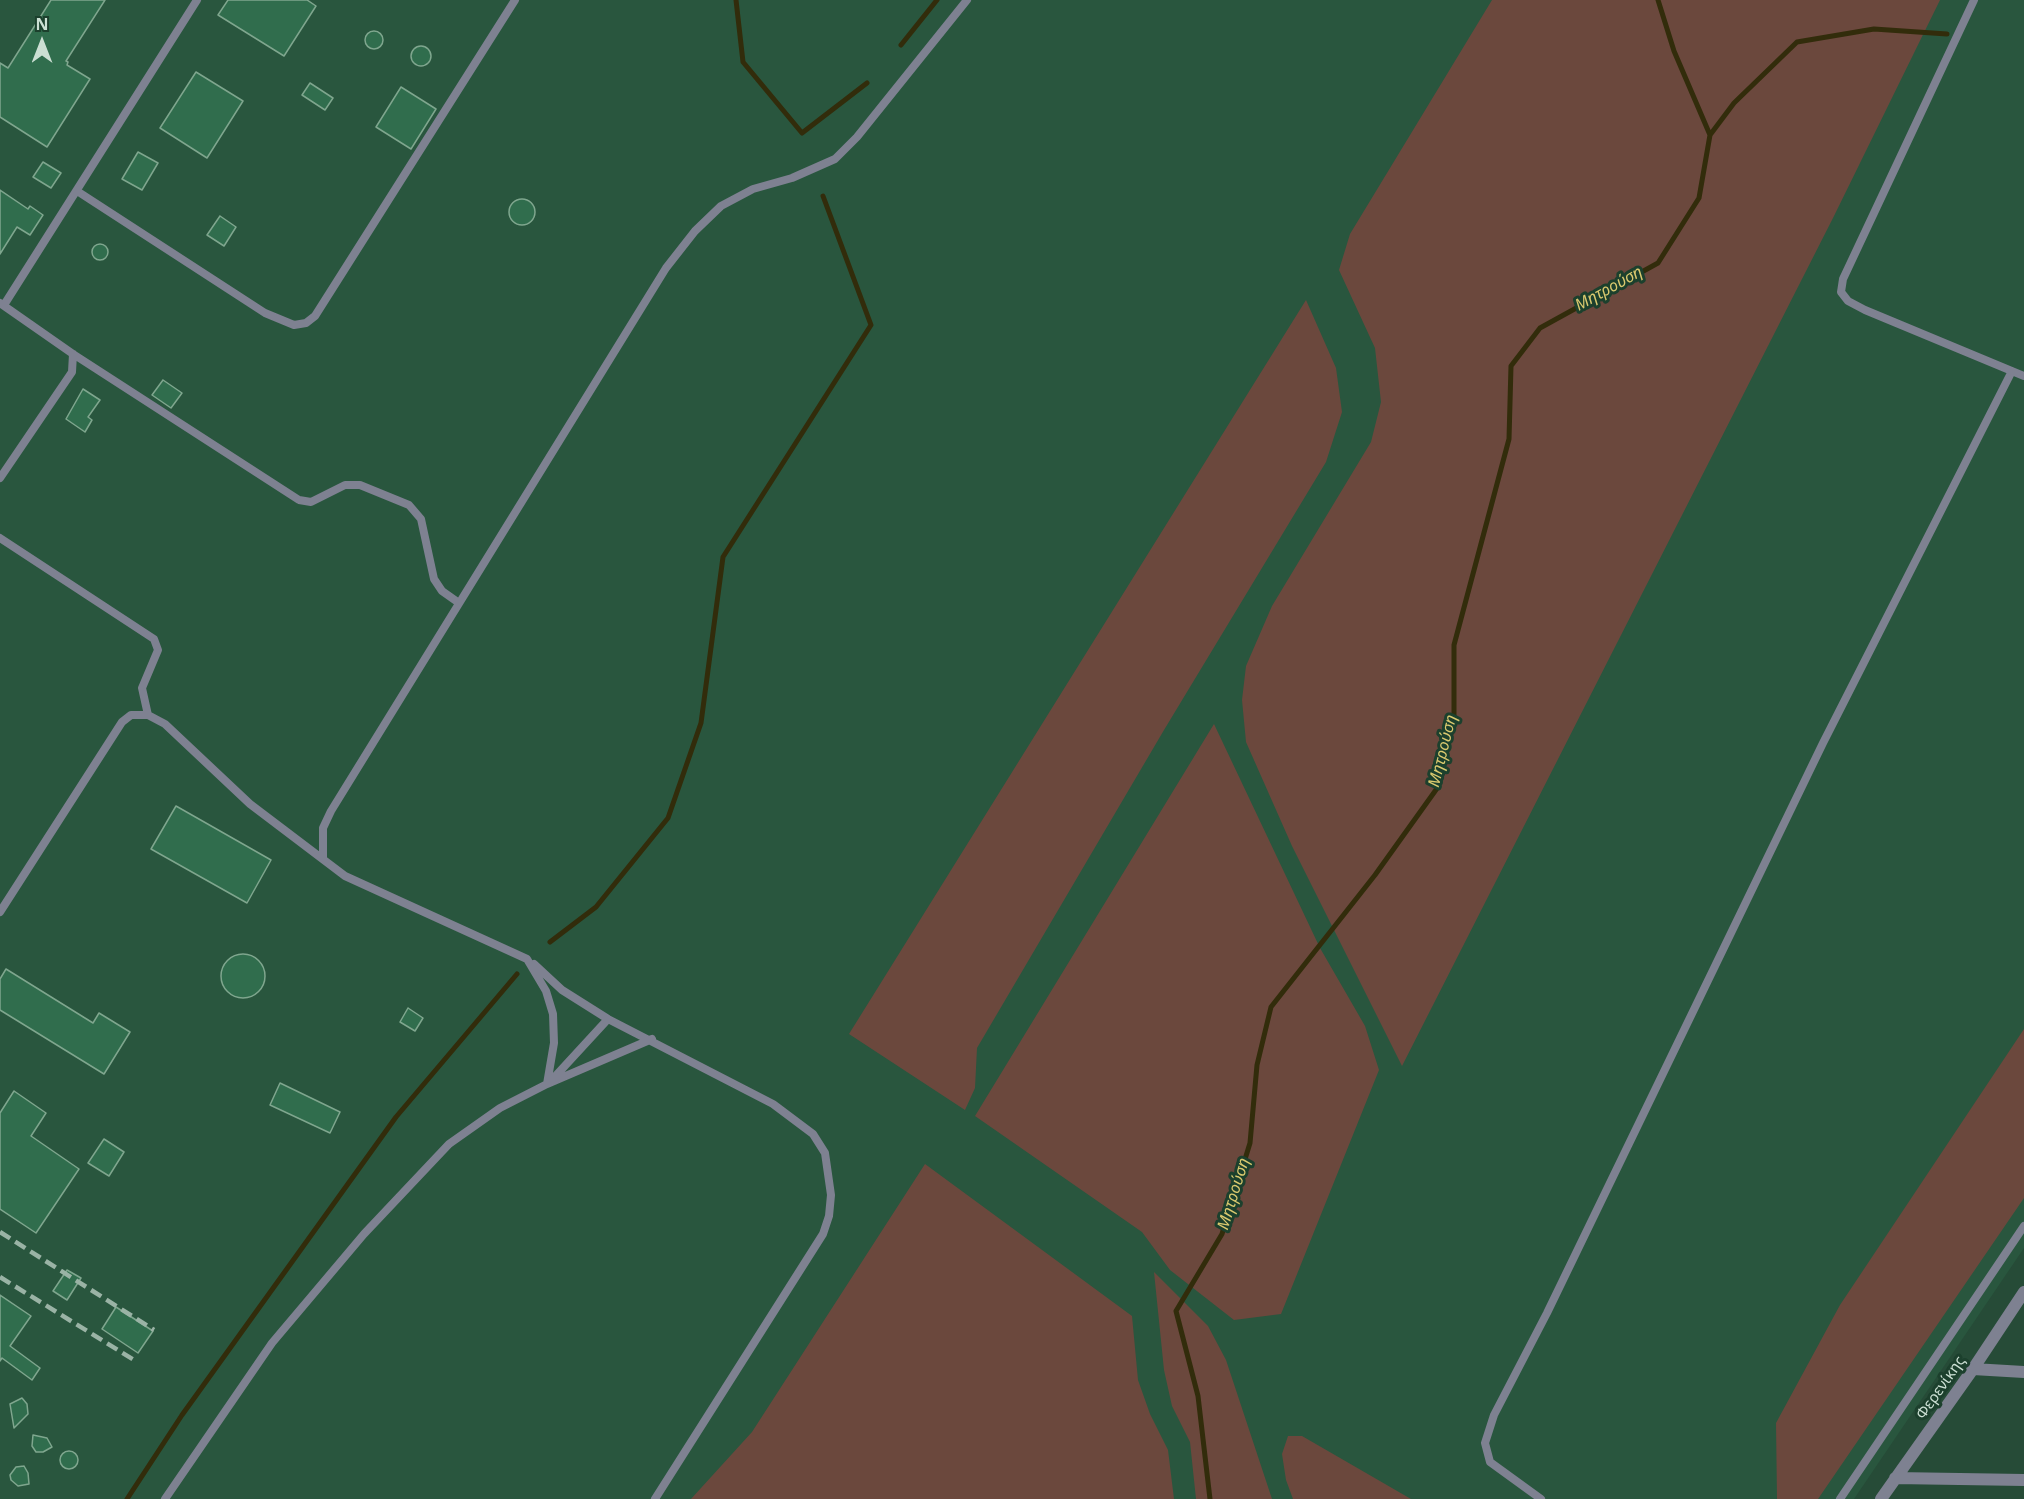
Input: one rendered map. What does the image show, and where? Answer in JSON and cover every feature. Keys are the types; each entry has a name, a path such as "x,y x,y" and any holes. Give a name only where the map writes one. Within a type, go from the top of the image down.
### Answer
{"street":[{"name":"Φερενίκης","path":"1881,1499 1973,1369 2024,1292"},
{"path":"1973,1369 2024,1372"},
{"path":"1895,1478 2024,1480"}],"lane":[{"path":"197,0 2,304 73,354 299,500 311,502 345,485 360,485 410,505 421,519 434,579 442,591 459,603"},
{"path":"77,190 265,313 294,325 306,323 315,316 515,0"},
{"path":"323,859 323,828 331,812 666,268 695,231 722,206 753,189 792,178 835,159 857,137 967,0"},
{"path":"1974,0 1843,279 1841,292 1848,302 1864,310 2024,376"},
{"path":"0,478 72,372 73,354"},
{"path":"1541,1499 1490,1462 1485,1443 1494,1415 1547,1312 1823,743 2012,371"},
{"path":"0,538 154,639 158,650 142,688 148,715"},
{"path":"0,912 122,722 131,715 148,715 165,724 250,804 345,876 527,959 562,990 608,1018 773,1104 813,1134 825,1153 831,1195 829,1216 823,1234 655,1499"},
{"path":"527,959 546,991 553,1014 554,1043 547,1084"},
{"path":"547,1084 608,1018"},
{"path":"165,1499 272,1343 364,1234 449,1144 500,1108 547,1084 652,1039"},
{"path":"1840,1499 2024,1226"}],"shaded area":[{"path":"0,0 2024,0 2024,1248 1854,1499 0,1499"},
{"path":"1492,0 1940,0 1833,218 1402,1066 1292,846 1246,742 1242,700 1246,666 1272,606 1371,442 1381,402 1375,348 1339,270 1350,234"},
{"path":"1306,300 1336,368 1342,412 1326,462 1164,730 977,1048 975,1088 965,1110 849,1034"},
{"path":"1214,724 1320,948 1365,1026 1379,1070 1281,1314 1234,1320 1170,1270 1142,1232 975,1116"},
{"path":"2024,1029 2024,1198 1818,1499 1777,1499 1776,1423 1840,1305"},
{"path":"925,1164 1132,1316 1138,1380 1150,1414 1168,1450 1174,1499 691,1499 752,1432"},
{"path":"1154,1272 1208,1326 1226,1360 1272,1499 1196,1499 1190,1442 1172,1406 1164,1370"},
{"path":"1288,1436 1302,1436 1411,1499 1293,1499 1286,1480 1282,1454"}],"building":[{"path":"51,0 105,0 66,61 67,65 90,79 47,147 0,117 0,63 8,68"},
{"path":"228,0 307,0 316,6 284,56 218,15"},
{"path":"374,31 380,34 383,40 380,46 374,49 368,46 365,40 368,34"},
{"path":"421,46 428,49 431,56 428,63 421,66 414,63 411,56 414,49"},
{"path":"196,72 243,101 207,158 160,128"},
{"path":"310,83 333,98 325,110 302,95"},
{"path":"401,87 436,109 411,149 376,127"},
{"path":"138,152 158,163 142,190 122,179"},
{"path":"43,162 61,173 51,188 33,177"},
{"path":"0,190 28,209 30,206 43,215 30,235 17,227 0,254"},
{"path":"522,199 531,203 535,212 531,221 522,225 513,221 509,212 513,203"},
{"path":"220,216 236,227 224,246 207,235"},
{"path":"100,244 106,246 108,252 106,258 100,260 94,258 92,252 94,246"},
{"path":"163,380 182,393 171,408 152,395"},
{"path":"83,389 100,400 88,417 92,420 85,432 66,419"},
{"path":"176,806 271,860 247,903 151,849"},
{"path":"243,954 252,955 259,960 264,967 264,985 259,992 252,997 243,998 234,997 227,992 222,985 221,976 222,967 227,960 234,955"},
{"path":"6,969 93,1023 99,1013 130,1032 104,1074 0,1010 0,979"},
{"path":"408,1008 423,1018 415,1031 400,1022"},
{"path":"280,1083 340,1112 330,1133 270,1105"},
{"path":"14,1091 46,1113 31,1136 79,1169 36,1233 0,1209 0,1113"},
{"path":"104,1139 124,1152 109,1176 88,1163"},
{"path":"67,1270 81,1278 67,1300 53,1291"},
{"path":"0,1295 31,1316 10,1346 40,1368 32,1380 2,1358 0,1361"},
{"path":"116,1307 153,1331 138,1353 102,1329"},
{"path":"22,1398 27,1404 28,1414 14,1428 10,1404"},
{"path":"33,1435 47,1438 52,1447 43,1452 36,1452 32,1446"},
{"path":"69,1451 77,1456 78,1460 73,1468 69,1469 61,1464 60,1460 65,1452"},
{"path":"24,1466 28,1473 29,1484 18,1486 11,1480 10,1475 16,1467"}],"waterway":[{"path":"736,0 743,62 802,133 867,83"},
{"path":"901,45 937,0"},
{"name":"Μητρούση","path":"1210,1499 1198,1396 1176,1311 1222,1234 1250,1143 1257,1065 1271,1007 1375,875 1438,787 1454,721 1454,645 1509,439 1511,366 1540,328 1658,263 1699,198 1710,135 1674,51 1658,0"},
{"path":"1710,135 1734,103 1797,42 1874,29 1947,34"},
{"path":"550,942 596,907 668,818 701,723 723,557 871,325 823,196"},
{"path":"127,1499 182,1415 396,1117 517,974"}],"railway":[{"path":"0,1232 154,1330"},
{"path":"0,1277 134,1360"}]}
